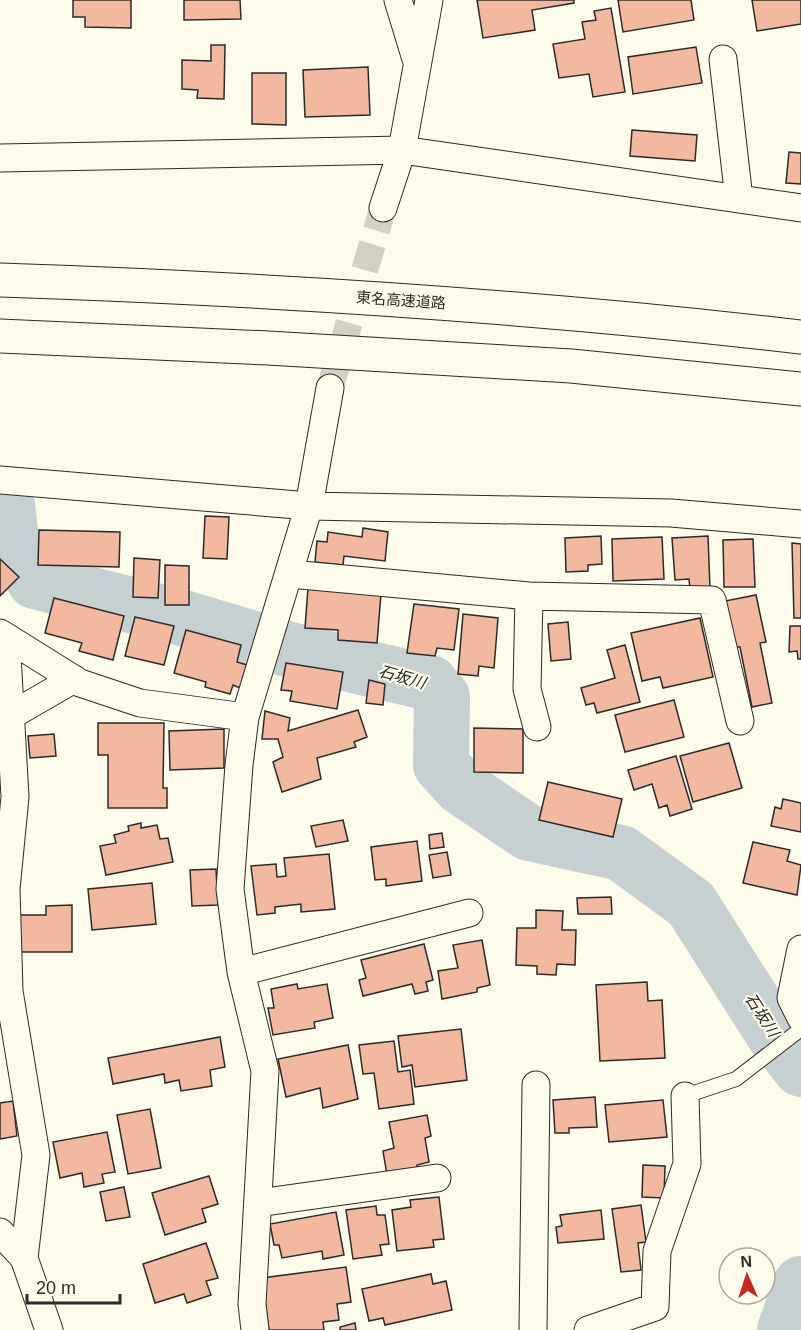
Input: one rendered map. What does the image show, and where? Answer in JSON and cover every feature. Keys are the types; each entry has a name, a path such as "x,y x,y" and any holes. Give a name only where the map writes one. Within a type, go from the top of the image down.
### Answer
{"highway":[{"name":"東名高速道路","path":"0,280 371,297 661,321 801,337"},
{"path":"0,336 268,348 571,366 801,389"}],"street":[{"path":"398,0 417,63"},
{"path":"383,208 402,150 429,0"},
{"path":"723,59 739,199"},
{"path":"0,158 402,150 801,208"},
{"path":"255,1330 252,1304 265,1071 241,972 230,889 245,717 309,506 330,388"},
{"path":"0,480 309,506 671,513 801,524"},
{"path":"290,574 529,596 712,600 740,721"},
{"path":"529,596 527,689 537,727"},
{"path":"3,635 74,679 140,703 245,717"},
{"path":"3,635 15,797 6,890 9,991 36,1155 24,1257 48,1330"},
{"path":"10,716 74,679"},
{"path":"241,972 469,913"},
{"path":"798,1005 801,949"},
{"path":"533,1330 536,1085"},
{"path":"588,1330 655,1307 657,1251 687,1164 685,1096"},
{"path":"258,1203 437,1178"},
{"path":"0,1232 24,1257"}],"lane":[{"path":"685,1096 736,1079 801,1029"}],"building":[{"path":"73,0 131,0 131,28 85,27 85,17 73,17"},
{"path":"184,0 240,0 241,19 184,20"},
{"path":"477,0 574,0 574,3 532,10 535,30 483,38"},
{"path":"618,0 691,0 694,20 623,32"},
{"path":"752,0 801,0 801,24 757,31"},
{"path":"611,8 625,92 593,97 589,74 559,78 553,44 585,39 582,22 596,20 594,11"},
{"path":"211,45 225,45 224,99 197,98 198,90 182,89 182,60 211,61"},
{"path":"696,47 702,83 633,94 628,57"},
{"path":"368,67 370,115 305,117 303,70"},
{"path":"252,73 286,73 286,125 252,124"},
{"path":"632,130 697,135 695,161 630,156"},
{"path":"789,152 801,153 801,184 786,183"},
{"path":"205,516 229,517 227,559 203,558"},
{"path":"363,528 388,532 385,561 344,556 343,565 315,562 317,541 327,542 328,532 362,537"},
{"path":"39,530 120,532 119,567 38,565"},
{"path":"601,536 602,564 588,565 588,571 566,572 565,538"},
{"path":"708,536 710,589 690,590 689,579 675,580 672,538"},
{"path":"662,537 664,579 613,581 612,539"},
{"path":"753,539 755,587 724,587 723,540"},
{"path":"792,543 801,544 801,618 794,618"},
{"path":"134,558 160,560 158,598 133,597"},
{"path":"0,559 19,577 0,596"},
{"path":"165,565 189,566 189,605 165,605"},
{"path":"308,588 381,594 377,643 338,640 338,630 305,628"},
{"path":"756,595 766,642 760,643 772,703 752,707 740,647 734,647 725,601"},
{"path":"54,598 124,616 113,660 79,651 82,643 45,633"},
{"path":"414,604 459,609 454,650 437,648 435,656 407,653"},
{"path":"463,614 498,618 494,668 479,666 478,676 458,674"},
{"path":"135,617 174,626 164,665 125,656"},
{"path":"700,618 713,677 663,688 660,677 642,681 631,633"},
{"path":"568,622 571,659 551,661 548,624"},
{"path":"790,626 801,626 801,659 798,659 797,651 789,652"},
{"path":"186,630 241,645 237,662 247,665 240,688 233,685 230,694 205,687 206,682 174,673"},
{"path":"625,645 640,702 597,713 594,703 586,705 581,688 615,678 607,650"},
{"path":"286,663 343,672 337,709 290,701 292,691 281,690"},
{"path":"369,680 385,684 383,705 366,703"},
{"path":"674,700 684,737 625,752 615,715"},
{"path":"358,710 367,737 354,742 356,747 317,758 321,779 282,792 273,762 283,757 278,739 262,739 265,711 290,718 288,731"},
{"path":"98,723 164,723 163,788 167,788 167,808 108,808 108,755 98,755"},
{"path":"474,728 523,729 523,773 474,772"},
{"path":"224,729 224,768 170,770 169,731"},
{"path":"54,734 56,756 30,758 28,736"},
{"path":"729,743 742,788 693,802 680,756"},
{"path":"676,756 692,809 670,816 667,805 659,808 652,784 634,790 628,770"},
{"path":"548,782 622,799 613,837 539,820"},
{"path":"783,799 801,803 801,832 771,826 775,807 781,809"},
{"path":"343,820 348,841 316,847 311,826"},
{"path":"141,823 141,828 157,825 160,839 168,838 173,862 106,875 100,846 116,843 114,835 129,831 128,826"},
{"path":"442,833 444,847 430,849 429,835"},
{"path":"417,841 422,881 386,886 386,879 375,880 371,847"},
{"path":"753,842 790,850 787,861 801,865 797,895 743,883"},
{"path":"447,852 451,875 433,878 429,855"},
{"path":"329,854 335,909 301,912 301,904 275,907 275,913 257,915 251,866 276,864 277,877 286,876 284,858"},
{"path":"216,869 218,905 192,906 190,870"},
{"path":"152,883 156,924 92,930 88,889"},
{"path":"611,897 612,914 578,914 577,898"},
{"path":"72,905 72,952 19,952 18,915 46,915 46,906"},
{"path":"536,910 563,911 562,930 576,930 575,965 557,964 556,975 537,974 537,966 516,965 517,928 536,928"},
{"path":"482,940 490,985 477,988 477,992 442,999 438,971 458,968 453,945"},
{"path":"424,944 433,980 426,982 428,991 415,994 412,984 363,996 359,980 366,978 361,960"},
{"path":"647,982 648,1001 662,1000 665,1058 600,1061 596,985"},
{"path":"297,984 298,989 327,984 333,1018 314,1022 315,1028 273,1035 268,1008 274,1008 271,989"},
{"path":"461,1029 467,1080 415,1087 412,1065 402,1067 398,1036"},
{"path":"220,1037 225,1067 210,1070 212,1086 181,1091 179,1080 165,1083 164,1074 113,1084 108,1058"},
{"path":"394,1041 398,1072 410,1070 414,1104 379,1109 374,1073 363,1074 359,1045"},
{"path":"348,1045 358,1099 323,1108 320,1088 286,1097 278,1059"},
{"path":"595,1097 597,1127 569,1128 569,1133 555,1133 553,1100"},
{"path":"663,1100 667,1137 609,1142 605,1105"},
{"path":"13,1101 17,1136 0,1139 0,1103"},
{"path":"150,1109 161,1168 128,1174 117,1115"},
{"path":"427,1115 431,1136 425,1138 429,1162 417,1165 418,1170 387,1175 383,1151 394,1148 389,1122"},
{"path":"107,1132 115,1172 102,1174 104,1183 84,1187 82,1173 60,1178 53,1142"},
{"path":"643,1165 665,1166 664,1198 642,1197"},
{"path":"209,1176 218,1204 202,1209 206,1222 165,1235 152,1193"},
{"path":"124,1187 130,1217 106,1221 100,1192"},
{"path":"439,1197 444,1239 433,1240 434,1247 397,1251 392,1210 411,1207 410,1200"},
{"path":"641,1205 646,1242 638,1243 641,1270 621,1272 612,1209"},
{"path":"376,1206 377,1215 385,1215 389,1244 380,1245 382,1255 353,1259 346,1210"},
{"path":"601,1210 604,1239 558,1243 556,1227 562,1226 560,1215"},
{"path":"336,1212 344,1255 323,1259 322,1251 282,1258 279,1245 274,1245 270,1224"},
{"path":"206,1243 218,1278 206,1281 211,1295 187,1303 184,1294 155,1303 143,1264"},
{"path":"346,1267 351,1302 337,1304 339,1320 323,1322 324,1330 269,1330 262,1278"},
{"path":"431,1274 433,1284 446,1281 452,1310 385,1325 383,1318 369,1321 362,1289"},
{"path":"355,1323 356,1330 340,1330 340,1327"}],"waterway":[{"name":"石坂川","path":"7,505 11,540 35,581 187,619 294,651 430,683 442,697 441,765 461,787 529,833 621,853 691,904 773,1033 801,1069"},
{"name":"石坂川","path":"785,1330 801,1284"}],"tunnel":[{"path":"330,388 383,208"}]}
